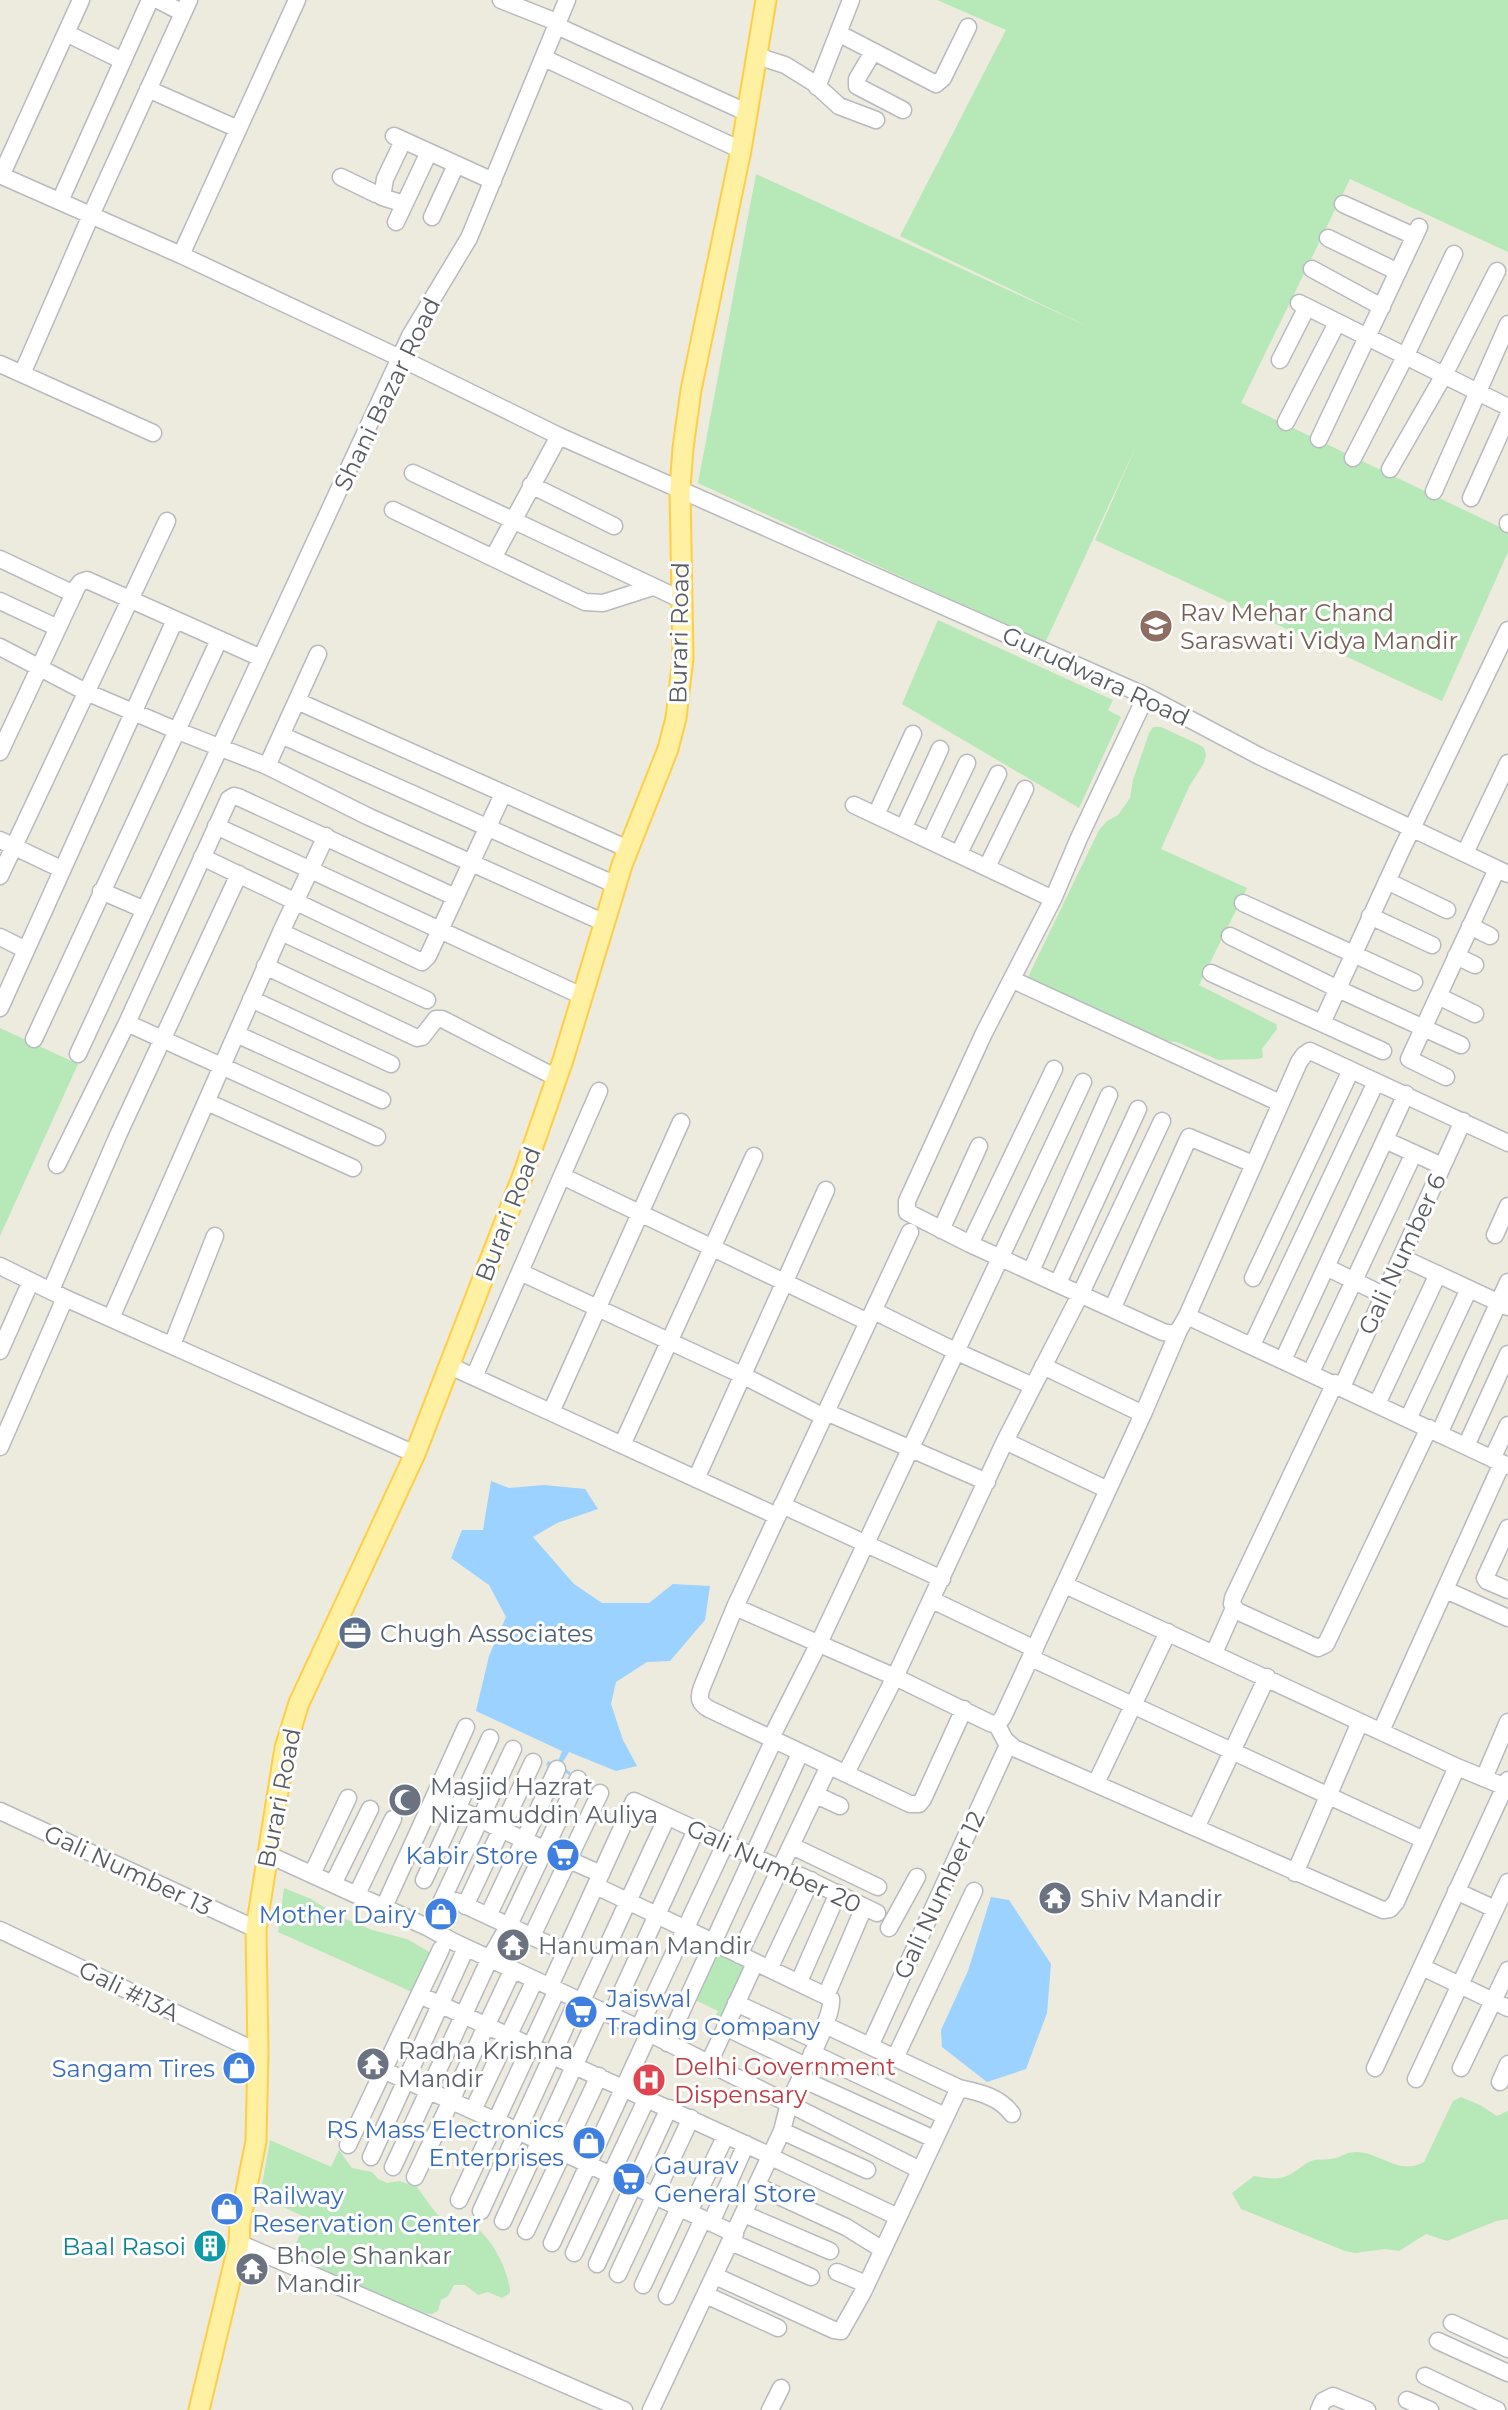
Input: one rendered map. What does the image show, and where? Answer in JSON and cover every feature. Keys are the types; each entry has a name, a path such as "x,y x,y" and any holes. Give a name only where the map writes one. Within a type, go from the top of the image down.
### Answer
{"main road":[{"name":"Burari Road","path":"199,2410 239,2243 240,2222 256,2141 256,1929 281,1766 292,1722 415,1454 450,1366 557,1078 628,849 668,749 677,718 683,658 680,489 691,390 741,150 766,0"}],"street":[{"path":"0,176 81,0"},
{"path":"60,201 150,0"},
{"path":"22,374 186,6 158,0"},
{"path":"181,255 297,0"},
{"path":"501,0 748,113"},
{"name":"Shani Bazar Road","path":"78,1054 410,336 469,238 568,0"},
{"path":"817,87 851,0"},
{"path":"838,33 936,84 943,78 968,27"},
{"path":"66,33 123,61"},
{"path":"873,52 856,82 857,86 903,110"},
{"path":"757,56 785,65 839,106 876,120"},
{"path":"544,58 741,150"},
{"path":"148,89 238,129"},
{"path":"404,204 382,197 398,138 493,181"},
{"path":"396,222 429,152"},
{"path":"432,217 456,165"},
{"name":"Gurudwara Road","path":"0,176 181,255 559,436 1146,696 1259,756 1503,871"},
{"path":"341,177 376,194"},
{"path":"1319,439 1417,231 1343,204"},
{"path":"1328,238 1398,272"},
{"path":"1353,458 1454,254"},
{"path":"1311,269 1382,307"},
{"path":"1390,469 1444,375 1497,271"},
{"path":"1280,360 1303,305 1508,407"},
{"path":"1286,422 1337,323"},
{"path":"1434,491 1508,324"},
{"path":"0,364 153,433"},
{"path":"1471,498 1508,416"},
{"path":"493,558 559,436"},
{"path":"413,473 682,600"},
{"path":"531,485 614,526"},
{"path":"393,510 586,602 603,603 653,587"},
{"path":"0,876 7,844 86,692 167,521"},
{"path":"0,559 74,594"},
{"path":"0,752 5,728 40,667 74,594 86,579 261,658"},
{"path":"0,601 58,628"},
{"path":"1,1002 175,620"},
{"path":"1322,1023 1412,828 1504,652 1508,630"},
{"path":"34,1039 219,640"},
{"path":"0,647 86,692 178,732 267,766 367,816 604,923"},
{"path":"267,766 318,654"},
{"path":"1146,696 1079,838 1054,899 984,1033 907,1201 907,1212 970,1244 1168,1334 1174,1334 1183,1323"},
{"path":"296,701 628,849"},
{"path":"876,814 913,734"},
{"path":"281,735 616,886"},
{"path":"904,827 940,749"},
{"path":"931,839 967,763"},
{"path":"1465,853 1508,763"},
{"path":"959,853 998,774"},
{"path":"988,867 1025,789"},
{"path":"202,857 422,962 428,956 503,794"},
{"path":"57,1165 127,1023 226,803 234,796 456,897"},
{"path":"854,805 1054,899"},
{"path":"216,826 582,996"},
{"path":"111,1318 265,966 326,836"},
{"path":"7,844 61,869"},
{"path":"1446,1077 1409,1059 1470,926 1503,871"},
{"path":"0,1447 119,1133 239,874"},
{"path":"1387,881 1447,910"},
{"path":"101,891 145,910"},
{"path":"1243,903 1415,982"},
{"path":"1370,916 1432,945"},
{"path":"1470,926 1490,936"},
{"path":"281,932 427,1000"},
{"path":"1230,936 1461,1045"},
{"path":"0,937 26,950"},
{"path":"1456,956 1475,965"},
{"path":"265,966 417,1038 422,1037 436,1019 442,1018 557,1078"},
{"path":"1211,973 1383,1051"},
{"path":"1013,981 1280,1103"},
{"path":"1438,996 1475,1014"},
{"path":"251,999 391,1064"},
{"path":"127,1023 377,1136"},
{"path":"236,1034 382,1100"},
{"path":"997,1725 1065,1585 1280,1103 1304,1055 1310,1052 1508,1143"},
{"path":"970,1244 1054,1069"},
{"path":"1253,1278 1351,1070"},
{"path":"552,2243 624,2087 644,2031 766,1743 819,1643 1083,1082"},
{"path":"1252,1345 1376,1082"},
{"path":"474,1377 598,1091"},
{"path":"1283,1360 1406,1094"},
{"path":"1031,1270 1109,1095"},
{"path":"207,1102 353,1168"},
{"path":"1058,1283 1138,1109"},
{"path":"847,1778 1005,1441 1081,1293 1163,1121"},
{"name":"Gali Number 6","path":"1214,1653 1234,1608 1233,1598 1383,1295 1463,1121"},
{"path":"551,1412 681,1122"},
{"path":"1113,1307 1189,1137 1254,1164"},
{"path":"1385,1140 1442,1166"},
{"path":"941,1230 979,1146"},
{"path":"1311,1372 1413,1153"},
{"path":"622,1445 754,1156"},
{"path":"562,1175 785,1280 1033,1386"},
{"path":"696,1479 826,1190"},
{"path":"1495,1235 1508,1206"},
{"path":"847,1778 825,1774 766,1743 709,1709 701,1702 699,1695 735,1607 910,1232"},
{"path":"172,1345 215,1236"},
{"path":"1405,1259 1503,1305"},
{"path":"0,1266 415,1454"},
{"path":"1326,1267 1383,1295"},
{"path":"520,1272 825,1415 987,1482"},
{"path":"1377,1404 1438,1275"},
{"path":"0,1351 31,1281"},
{"path":"1234,1608 1318,1648 1326,1644 1434,1431 1503,1305 1508,1282"},
{"path":"1408,1419 1469,1289"},
{"path":"1183,1323 1252,1345 1501,1463"},
{"path":"1466,1446 1508,1354"},
{"path":"450,1366 696,1479 864,1545 942,1579"},
{"path":"1043,1366 1143,1413"},
{"path":"1381,1731 1501,1463 1508,1426"},
{"path":"1005,1441 1108,1490"},
{"path":"1508,1528 1487,1574 1487,1581 1508,1590"},
{"path":"1065,1585 1457,1767 1507,1785 1375,2068"},
{"path":"1446,1590 1508,1618"},
{"path":"932,1600 1134,1704 1424,1840"},
{"path":"735,1607 997,1725 1008,1745 1383,1910 1390,1909 1395,1902 1457,1767"},
{"path":"1096,1783 1168,1632"},
{"path":"1196,1828 1267,1677"},
{"path":"766,1743 909,1804 919,1804 964,1709"},
{"path":"1295,1873 1360,1722"},
{"path":"1484,1777 1508,1722"},
{"path":"384,1907 466,1727"},
{"path":"425,1880 490,1738"},
{"name":"Gali Number 12","path":"870,2046 1008,1745"},
{"path":"429,1928 513,1749"},
{"path":"667,2043 797,1760"},
{"path":"466,1906 533,1762"},
{"path":"488,1916 557,1769"},
{"path":"739,1955 825,1774"},
{"path":"393,2167 490,1958 509,1925 578,1779"},
{"path":"532,1936 600,1793"},
{"path":"816,1795 839,1806"},
{"path":"312,1874 348,1798"},
{"path":"435,1798 568,1860 628,1902 763,1964 831,1999 825,2025 789,2102 782,2131 651,2410"},
{"name":"Gali Number 20","path":"598,1880 634,1801 838,1893 871,1910 826,1996"},
{"path":"333,1884 370,1810"},
{"name":"Gali Number 13","path":"0,1811 256,1929"},
{"path":"481,2211 667,1817"},
{"path":"357,1895 393,1819"},
{"path":"503,2221 575,2066 657,1916 696,1830"},
{"path":"792,1846 878,1887"},
{"path":"267,1854 580,2000 789,2102 920,2170"},
{"path":"401,1869 425,1880 466,1906 565,1952"},
{"path":"889,1928 917,1877"},
{"path":"473,2110 509,2036 547,1985 565,1952 598,1880"},
{"path":"709,2063 736,2003 763,1964 811,1880"},
{"path":"1416,2079 1508,1882"},
{"path":"895,2058 975,1891"},
{"path":"1456,1891 1495,1909"},
{"path":"801,1977 838,1893"},
{"name":"Gali #13A","path":"0,1930 258,2052"},
{"path":"371,2157 405,2081 433,2001 466,1948"},
{"path":"348,2145 441,1949"},
{"path":"1422,1967 1501,2005"},
{"path":"415,2177 513,1969"},
{"path":"1461,2068 1501,2005 1508,1970"},
{"path":"461,2197 531,2046 547,1985"},
{"path":"433,2001 726,2134 898,2217"},
{"path":"736,2003 809,2059 934,2139"},
{"path":"825,2025 959,2088 978,2092 1004,2103 1012,2114"},
{"path":"725,2027 945,2116"},
{"path":"1500,2082 1508,2064"},
{"path":"383,2070 655,2195 811,2277"},
{"path":"526,2231 598,2076"},
{"path":"715,2276 841,2331 883,2250 959,2088"},
{"path":"574,2253 647,2098"},
{"path":"597,2264 669,2108"},
{"path":"618,2274 691,2118"},
{"path":"782,2131 867,2170"},
{"path":"667,2296 726,2134"},
{"path":"643,2285 746,2144"},
{"path":"757,2186 846,2227 883,2250"},
{"path":"744,2214 830,2250"},
{"path":"239,2243 624,2410"},
{"path":"837,2272 866,2284"},
{"path":"706,2295 778,2328"},
{"path":"1452,2323 1508,2349"},
{"path":"1438,2341 1506,2366"},
{"path":"1425,2376 1497,2410"},
{"path":"771,2410 781,2388"},
{"path":"1319,2410 1323,2401 1333,2396 1367,2410"},
{"path":"1407,2400 1430,2410"}],"green space":[{"path":"937,0 1508,0 1508,252 1350,179 1241,403 1508,531 1508,552 1442,701 1095,540 1138,442 1045,643 698,483 756,174 1093,329 900,236 1006,30"},
{"path":"938,620 1113,700 1108,710 1121,717 1079,808 902,704"},
{"path":"1153,727 1161,727 1204,748 1204,763 1189,787 1161,849 1247,888 1199,985 1276,1024 1277,1029 1262,1049 1263,1057 1259,1059 1219,1060 1176,1042 1149,1038 1030,982 1028,977 1099,830 1107,821 1118,815 1130,798 1133,780"},
{"path":"0,1028 78,1064 0,1236"},
{"path":"284,1888 311,1899 338,1916 372,1930 407,1939 431,1953 412,1992 278,1932"},
{"path":"714,1950 749,1967 723,2023 714,2019 718,2011 691,1998"},
{"path":"1461,2097 1497,2116 1508,2111 1508,2219 1496,2221 1447,2241 1426,2234 1399,2251 1385,2249 1355,2253 1241,2209 1232,2193 1254,2176 1282,2178 1311,2161 1333,2159 1357,2152 1399,2165 1415,2166 1424,2162 1453,2101"},
{"path":"270,2140 331,2167 339,2150 352,2168 372,2172 387,2183 400,2181 417,2187 444,2220 471,2225 486,2237 503,2265 510,2293 502,2298 488,2292 478,2295 465,2285 454,2285 448,2296 441,2300 438,2311 432,2314 414,2312 291,2255 307,2218 260,2196"}],"water":[{"path":"491,1481 509,1488 544,1485 585,1489 598,1509 557,1523 533,1537 574,1584 602,1603 649,1603 673,1584 710,1586 705,1620 670,1661 647,1662 616,1682 611,1704 623,1740 637,1766 616,1771 569,1752 561,1765 570,1775 546,1765 548,1761 557,1764 562,1751 476,1711 489,1656 506,1617 489,1585 451,1558 462,1530 483,1530"},
{"path":"991,1897 1009,1900 1051,1964 1047,2013 1026,2069 987,2082 942,2047 941,2030 968,1971"}],"place":[{"name":"Rav Mehar Chand Saraswati Vidya Mandir","path":"1156,626"},
{"name":"Chugh Associates","path":"355,1633"},
{"name":"Masjid Hazrat Nizamuddin Auliya","path":"405,1800"},
{"name":"Kabir Store","path":"563,1855"},
{"name":"Shiv Mandir","path":"1055,1898"},
{"name":"Mother Dairy","path":"441,1914"},
{"name":"Hanuman Mandir","path":"513,1945"},
{"name":"Jaiswal Trading Company","path":"581,2012"},
{"name":"Radha Krishna Mandir","path":"373,2064"},
{"name":"Sangam Tires","path":"239,2068"},
{"name":"Delhi Government Dispensary","path":"649,2080"},
{"name":"RS Mass Electronics Enterprises","path":"589,2143"},
{"name":"Gaurav General Store","path":"629,2179"},
{"name":"Railway Reservation Center","path":"227,2209"},
{"name":"Baal Rasoi","path":"210,2246"},
{"name":"Bhole Shankar Mandir","path":"252,2269"}]}
